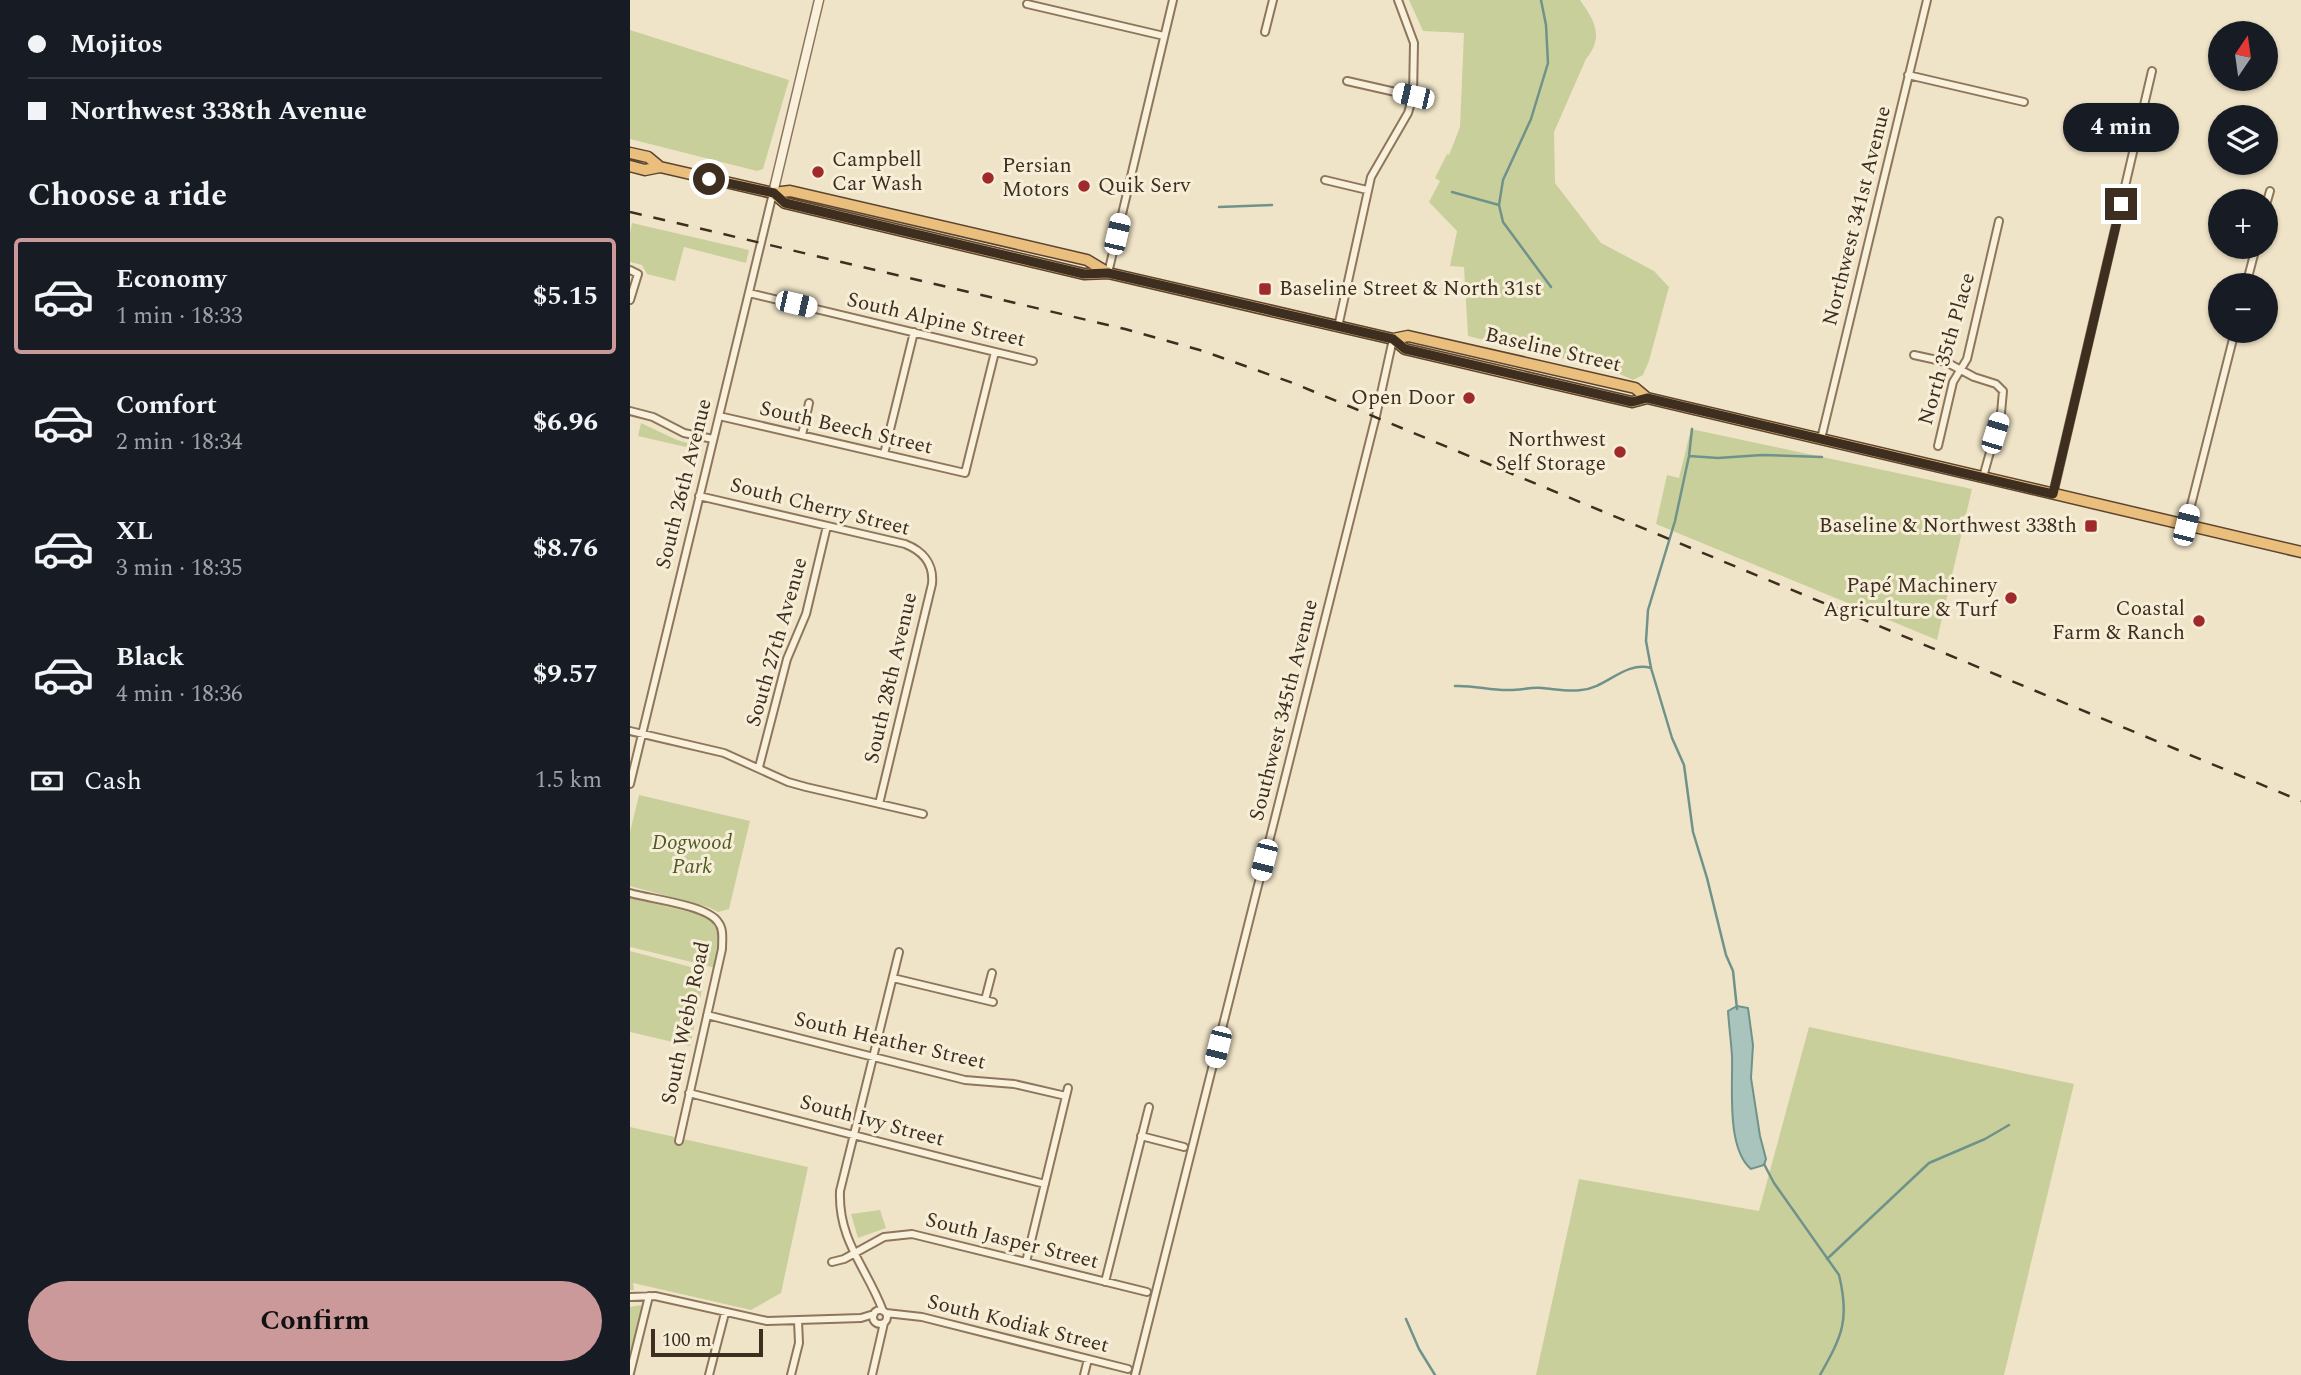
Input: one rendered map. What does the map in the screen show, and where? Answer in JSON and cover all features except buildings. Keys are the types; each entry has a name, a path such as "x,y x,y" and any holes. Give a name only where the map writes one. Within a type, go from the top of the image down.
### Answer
{"highway":[{"name":"Baseline Street","path":"630,153 648,157 660,167"},
{"name":"Baseline Street","path":"630,166 645,170 660,167 774,193 785,203 1084,274 1108,273 1338,327 1393,339 1408,336 1635,388 1647,398 2301,552"}],"street":[{"path":"774,193 819,0"},
{"path":"1108,273 1173,0"},
{"path":"1265,32 1273,0"},
{"path":"1338,327 1371,177 1408,113 1413,96 1414,43 1398,0"},
{"name":"Northwest 341st Avenue","path":"1821,439 1927,0"},
{"path":"1027,4 1164,36"},
{"path":"2053,494 2152,71"},
{"path":"1909,75 2024,102"},
{"path":"1347,81 1413,96"},
{"path":"1325,180 1367,190"},
{"name":"South 26th Avenue","path":"630,784 774,193"},
{"name":"North 35th Place","path":"1938,446 1953,382 1967,359 1999,221"},
{"path":"630,270 638,274 630,300"},
{"name":"South Alpine Street","path":"749,293 1033,361"},
{"path":"884,454 914,332"},
{"name":"Southwest 345th Avenue","path":"1135,1375 1376,416 1393,339"},
{"path":"2186,525 2232,343"},
{"name":"South Beech Street","path":"719,415 965,472 995,352"},
{"path":"1914,355 1946,362 1961,371 1996,384 2003,391 2001,413 1983,477"},
{"path":"802,435 809,402"},
{"path":"630,411 653,417 684,433 713,439"},
{"name":"South Cherry Street","path":"699,496 905,544 918,550 928,561"},
{"name":"South 27th Avenue","path":"759,767 787,659 806,614 827,526"},
{"name":"South 28th Avenue","path":"879,804 932,584 932,568 928,561"},
{"path":"630,731 724,753 788,782 923,814"},
{"name":"South Webb Road","path":"630,893 704,912 720,923 722,949 679,1141"},
{"path":"885,1312 853,1253 842,1221 840,1201 841,1183 899,952"},
{"path":"985,1000 992,973"},
{"path":"893,978 993,1002"},
{"name":"South Heather Street","path":"707,1015 965,1080 1014,1084 1066,1096"},
{"path":"1026,1262 1068,1088"},
{"name":"South Ivy Street","path":"689,1093 1045,1184"},
{"path":"1105,1282 1149,1107"},
{"path":"1141,1136 1184,1147"},
{"name":"South Jasper Street","path":"832,1262 844,1259 884,1237 904,1234 1147,1292"},
{"path":"630,1297 649,1296 759,1321 878,1319 885,1312"},
{"path":"630,1373 649,1296"},
{"path":"872,1375 880,1336 877,1299"},
{"path":"878,1319 885,1312"},
{"name":"South Kodiak Street","path":"885,1312 899,1316"},
{"path":"709,1375 725,1313"},
{"name":"South Kodiak Street","path":"878,1319 922,1317 1128,1369"},
{"path":"791,1375 799,1343 798,1321"},
{"path":"1084,1375 1088,1359"}],"green space":[{"path":"1409,0 1580,0 1585,8 1595,29 1595,43 1554,132 1555,183 1601,243 1654,271 1669,287 1643,375 1633,380 1589,360 1556,358 1468,336 1464,267 1450,266 1457,231 1429,202 1440,181 1435,178 1447,154 1449,155 1460,127 1464,33 1423,31"},
{"path":"630,30 789,80 763,169 757,171 630,139"},
{"path":"632,223 749,250 746,263 684,247 675,281 647,274 642,265 630,262"},
{"path":"641,423 677,440 698,446 703,451 638,436"},
{"path":"1691,429 1972,489 1937,640 1656,524 1667,475 1679,478"},
{"name":"Dogwood Park","path":"639,795 750,821 729,909 718,912 630,886 630,832"},
{"name":"Dogwood Park","path":"630,898 707,916 717,934 716,968 630,947"},
{"path":"630,951 706,971 690,1046 630,1032"},
{"path":"1809,1027 2074,1084 2004,1375 1536,1375 1579,1179 1759,1211"},
{"path":"630,1127 808,1167 781,1293 751,1310 633,1283 634,1290 630,1290"},
{"path":"880,1210 886,1228 858,1238 851,1214"},
{"path":"641,1305 641,1317 630,1360 630,1307"}],"water":[{"path":"1737,1006 1748,1008 1753,1045 1751,1078 1766,1159 1764,1165 1751,1169 1738,1147 1732,1116 1732,1056 1728,1011"}],"waterway":[{"path":"1541,0 1546,25 1548,63 1531,119 1503,180 1499,205 1503,222 1551,287"},
{"path":"1452,192 1499,205"},
{"path":"1219,207 1272,205"},
{"path":"1692,429 1675,521 1648,610 1646,641 1651,668 1672,738 1684,765 1693,832 1726,955 1733,971 1737,1009"},
{"path":"1689,456 1822,457"},
{"path":"1455,686 1576,691 1599,685 1632,668 1651,668"},
{"path":"1827,1259 1929,1163 1985,1139 2009,1125"},
{"path":"1764,1164 1774,1183 1839,1275 1844,1304 1842,1327 1820,1375"},
{"path":"1406,1319 1419,1349 1435,1375"}],"railway":[{"path":"630,212 1125,329 1203,351 1293,383 2301,801"}],"place":[{"name":"Campbell Car Wash","path":"818,172"},
{"name":"Persian Motors","path":"988,178"},
{"name":"Quik Serv","path":"1084,186"},
{"name":"Baseline Street & North 31st","path":"1265,289"},
{"name":"Open Door","path":"1469,398"},
{"name":"Northwest Self Storage","path":"1620,452"},
{"name":"Baseline & Northwest 338th","path":"2091,526"},
{"name":"Papé Machinery Agriculture & Turf","path":"2011,598"},
{"name":"Coastal Farm & Ranch","path":"2199,621"}],"route":[{"path":"709,179 774,193 785,203 1084,274 1108,273 1393,339 1405,349 1485,368 1632,402 1647,398 2053,494 2121,204"}]}
